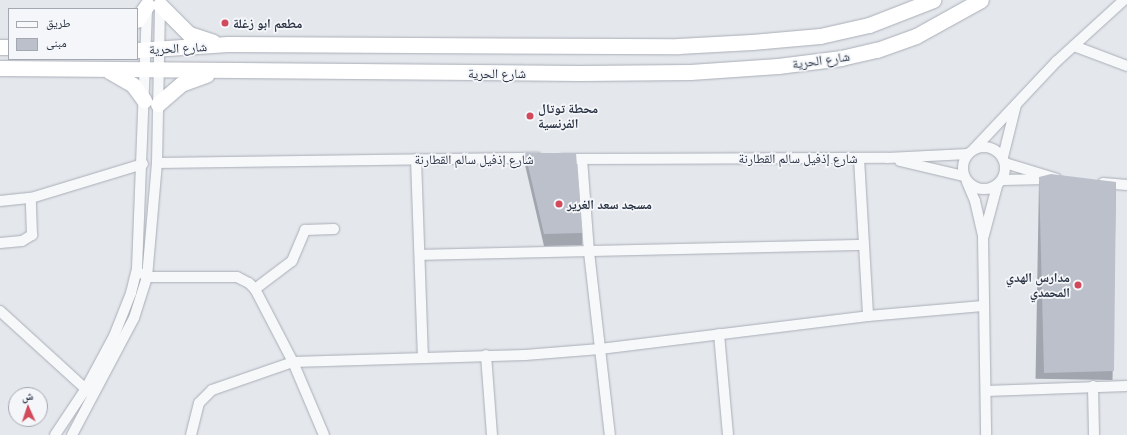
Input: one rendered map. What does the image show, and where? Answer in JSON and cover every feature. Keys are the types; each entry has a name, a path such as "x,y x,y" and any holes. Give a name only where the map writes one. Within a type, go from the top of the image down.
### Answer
{"highway":[{"name":"شارع الحرية","path":"147,50 228,44 678,46 752,42 820,36 869,25 932,0"},
{"name":"شارع الحرية","path":"0,68 217,72 580,73 690,72 778,66 841,58 877,50 916,36 981,0"},
{"path":"138,19 154,3 189,34 203,40 228,44"},
{"path":"104,69 133,85 151,102 181,84 217,72"}],"street":[{"path":"986,435 983,237 975,201 962,168 971,152 1016,104 1074,46 1124,0"},
{"path":"55,435 85,390 114,336 131,293 137,269 143,164 151,102 152,70 147,50 154,3"},
{"path":"1074,46 1127,66"},
{"path":"72,435 134,318 147,277 157,163 151,102 152,70"},
{"path":"983,237 1000,183 1016,104"},
{"path":"971,152 990,148 1004,160 1055,178 1066,180"},
{"name":"شارع إذفيل سالم القطارنة","path":"157,163 549,158 887,158 971,152"},
{"path":"859,158 868,316"},
{"name":"شارع إذفيل سالم القطارنة","path":"887,158 966,179"},
{"path":"416,159 423,356"},
{"path":"582,159 589,252 610,435"},
{"path":"0,201 31,198 143,164"},
{"path":"966,179 982,190 1000,183 1055,178"},
{"path":"1095,182 1127,185"},
{"path":"0,243 22,241 32,235 31,198"},
{"path":"254,289 292,261 305,230 334,229"},
{"path":"420,255 863,245"},
{"path":"137,269 147,277 237,277 254,289 293,362 324,435"},
{"path":"191,435 200,403 212,390 293,362 423,356 486,356 600,349 868,316 983,306"},
{"path":"0,311 85,390 94,396"},
{"path":"719,334 728,435"},
{"path":"486,356 492,435"},
{"path":"1093,386 1094,435"},
{"path":"986,390 1127,386"}],"building":[{"name":"مسجد سعد الغرير","path":"525,153 576,153 582,233 544,234"},
{"name":"مدارس الهدي المحمدي","path":"1051,174 1116,182 1114,371 1044,373 1039,177"}],"place":[{"name":"مطعم ابو زغلة","path":"225,23"},
{"name":"محطة توتال الفرنسية","path":"530,116"},
{"name":"مسجد سعد الغرير","path":"559,204"},
{"name":"مدارس الهدي المحمدي","path":"1078,285"}]}
